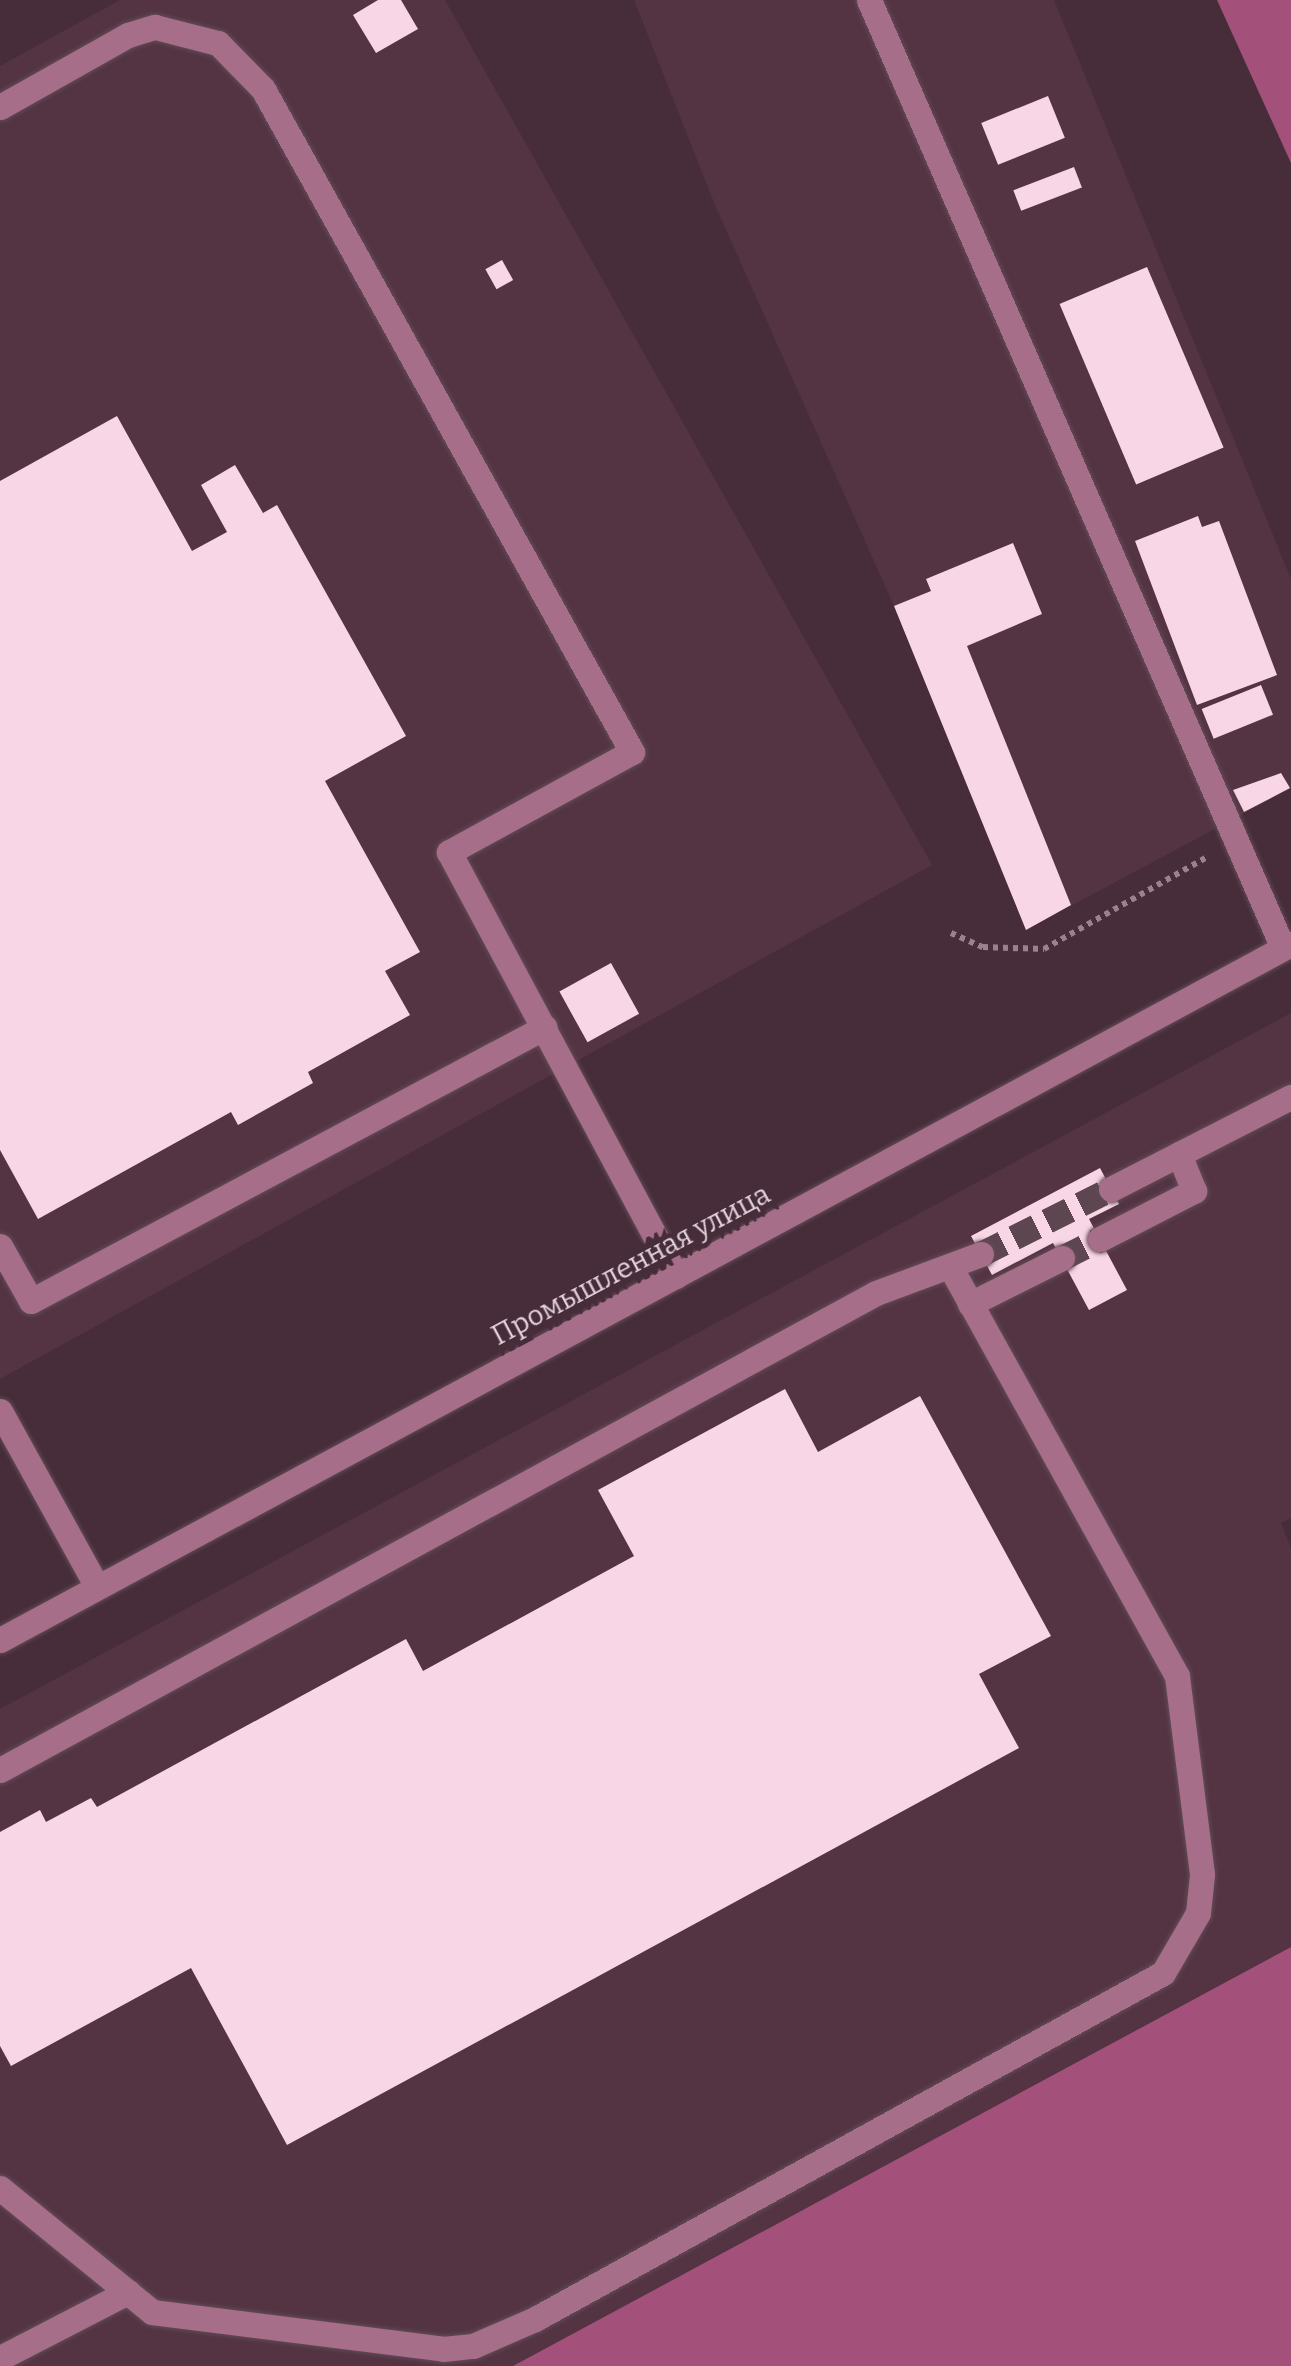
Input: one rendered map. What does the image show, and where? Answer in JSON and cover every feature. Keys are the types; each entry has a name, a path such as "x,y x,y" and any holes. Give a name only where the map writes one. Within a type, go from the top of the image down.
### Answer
{"street":[{"path":"869,0 1236,841 1287,946"},
{"path":"0,106 128,35 155,28 218,44 263,89 632,752 448,852 545,1026 676,1276"},
{"name":"Промышленная улица","path":"0,1640 1287,946"},
{"path":"0,1246 31,1301 545,1026"},
{"path":"1111,1189 1291,1097"},
{"path":"1100,1239 1194,1191 1179,1154"},
{"path":"0,1770 876,1293 951,1269 981,1254"},
{"path":"970,1304 1062,1258"},
{"path":"0,2188 152,2312 442,2349 474,2346 635,2265 1163,1973 1184,1948 1198,1913 1202,1874 1177,1676 951,1269"},
{"path":"0,1411 97,1587"},
{"path":"0,2358 128,2292"}],"path":[{"path":"950,933 983,947 1044,949 1236,841"}],"shaded area":[{"path":"120,0 445,0 932,865 0,1379 0,66"},
{"path":"634,0 1054,0 1291,579 1291,788 1026,930 894,606 715,205"},
{"path":"1217,0 1291,0 1291,163"},
{"path":"1291,1013 1291,1518 1281,1523 1291,1548 1291,1947 513,2366 0,2366 0,1709"},
{"path":"1291,1947 1291,2366 513,2366"}],"building":[{"path":"378,0 401,0 418,29 376,53 353,15"},
{"path":"1048,96 1065,138 998,165 981,123"},
{"path":"1074,167 1082,188 1021,211 1013,190"},
{"path":"502,260 513,280 497,289 485,269"},
{"path":"1147,267 1224,447 1136,485 1060,304"},
{"path":"117,416 192,551 227,532 201,485 235,465 263,513 277,505 406,736 325,781 420,952 385,971 410,1015 308,1072 313,1083 238,1125 231,1112 38,1219 0,1150 0,481"},
{"path":"1198,516 1202,527 1219,521 1277,675 1197,705 1135,541"},
{"path":"1013,543 1042,614 967,646 1071,905 1026,930 894,606 931,591 926,579"},
{"path":"1261,685 1273,715 1214,739 1202,709"},
{"path":"1281,773 1290,788 1244,812 1233,790"},
{"path":"611,963 639,1014 588,1042 559,992"},
{"path":"1100,1168 1119,1204 1089,1219 1127,1290 1089,1310 1053,1243 992,1275 971,1236"},
{"path":"785,1389 818,1452 920,1396 1051,1636 979,1674 1019,1748 287,2145 191,1968 11,2066 0,2046 0,1832 40,1810 46,1822 91,1798 97,1807 406,1639 423,1671 634,1556 598,1490"}],"tunnel":[{"path":"981,1254 1111,1189"},
{"path":"1062,1258 1100,1239"}]}
